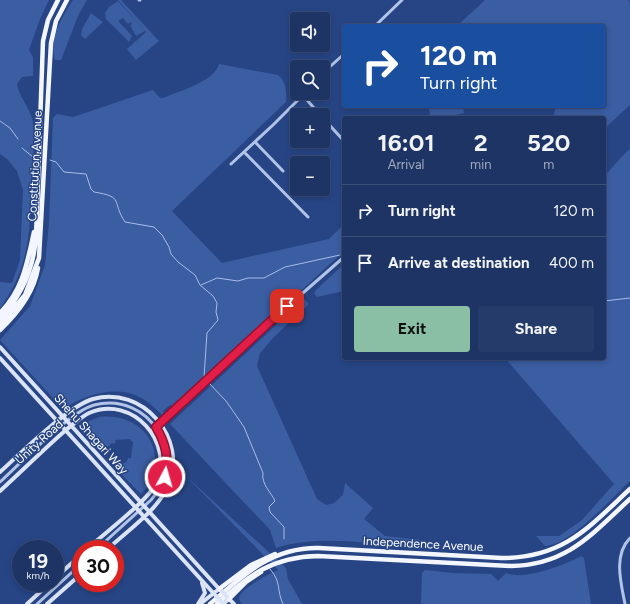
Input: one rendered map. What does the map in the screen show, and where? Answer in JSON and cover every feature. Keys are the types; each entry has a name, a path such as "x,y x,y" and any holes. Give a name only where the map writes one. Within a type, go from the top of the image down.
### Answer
{"main road":[{"name":"Constitution Avenue","path":"0,319 18,296 30,273 36,244 43,41 48,20 58,0"},
{"name":"Constitution Avenue","path":"0,325 25,295 39,258 51,43 56,21 67,0"},
{"path":"0,313 12,299 22,281 28,265 36,223"},
{"path":"0,330 21,308 31,291 37,278 39,258"},
{"name":"Independence Avenue","path":"210,604 248,570 296,548 502,558 528,557 553,550 568,542 630,489"},
{"name":"Independence Avenue","path":"217,604 254,572 290,558 318,556 511,566 540,564 579,545 630,499"},
{"path":"221,590 257,561 285,552"},
{"path":"228,598 259,573 290,558"}],"street":[{"path":"377,24 402,0"},
{"path":"330,67 342,56"},
{"path":"231,164 296,100"},
{"path":"307,100 314,108"},
{"path":"330,126 342,139"},
{"path":"255,142 283,171"},
{"path":"244,152 308,217"},
{"path":"151,431 342,259"},
{"name":"Shehu Shagari Way","path":"0,347 148,512 234,604"},
{"name":"Shehu Shagari Way","path":"0,358 223,604"},
{"name":"Unity Road","path":"0,482 61,426 65,419 84,403 107,397 122,398 135,403 149,411 161,423 172,448 172,475 164,494 148,512 118,540"},
{"name":"Unity Road","path":"0,472 57,422 93,405 114,404 137,411 156,427 166,448 166,470 159,490 139,512 107,540"},
{"name":"Unity Road","path":"0,491 65,431 89,413 108,409 122,411 134,416 151,431 159,446 160,466 156,484 140,503 97,540"},
{"path":"625,604 620,559 622,548 630,538"},
{"path":"64,570 72,563"},
{"path":"37,604 72,572"},
{"path":"199,578 204,586 205,593 199,604"},
{"path":"47,604 72,582"},
{"path":"199,604 221,590"},
{"path":"27,604 40,592"},
{"path":"223,604 228,598"}],"shaded area":[{"path":"0,0 49,0 40,19 29,50 33,57 33,76 22,77 17,84 33,123 34,152 29,232 23,263 10,293 0,308 0,282 12,283 20,260 23,190 17,171 7,159 0,154"},
{"path":"73,0 87,0 78,16 61,60 55,60 54,44 57,28"},
{"path":"118,0 121,0 159,41 136,60 127,49 146,32"},
{"path":"485,0 628,0 630,2 630,105 606,127 606,116 554,116 556,108 606,108 606,24 459,24"},
{"path":"118,1 145,31 136,36 130,25 132,24 131,22 128,24 123,18 118,21 132,36 129,42 106,19 105,13 109,7"},
{"path":"91,13 103,22 85,39 81,35 82,29"},
{"path":"219,64 278,75 283,80 286,102 172,211 222,263 329,239 342,226 342,253 174,408 170,405 163,411 164,413 162,415 145,400 135,395 114,391 92,395 63,409 0,340 30,306 45,265 49,223 53,118 57,114 73,117 153,90 160,98 163,98 203,81 216,70"},
{"path":"429,108 463,108 464,113 451,116 430,116"},
{"path":"630,149 630,481 578,530 555,544 545,546 536,536 559,536 582,520 614,484 507,360 606,360 606,174"},
{"path":"342,266 342,291 317,297 314,293"},
{"path":"304,299 309,304 273,338 260,353 257,366 317,499 326,505 334,503 343,495 345,483 373,508 364,519 385,536 421,540 419,548 347,541 329,541 293,544 276,548 270,530 170,424"},
{"path":"99,417 122,419 132,423 141,429 153,446 155,458 154,470 149,483 141,494 120,473 124,462 126,463 128,458 131,458 133,442 130,439 115,440 116,443 98,449 95,445 99,441 84,423"},
{"path":"185,475 286,568 288,579 302,604 242,604 239,599 240,595 249,586 278,570"},
{"path":"581,556 584,558 591,604 421,604 422,573 425,570 453,573 491,574 498,581 506,573 513,575 533,574 565,564"}],"waterway":[{"path":"0,121 10,128 18,139"},
{"path":"22,148 33,157"},
{"path":"50,160 56,162 64,172 86,174 91,189 94,192 114,198 125,222 154,227 162,235 171,254 178,262 195,275 200,285 213,296 217,303 216,312 218,320 207,333 204,377 206,379"},
{"path":"201,285 217,278 238,281 248,278 264,278 285,267 340,255"},
{"path":"606,301 630,298"},
{"path":"208,382 226,401 244,427 263,473 263,481 275,501 269,507 270,512 284,527 284,539"},
{"path":"270,569 278,582 283,604"}],"route":[{"path":"165,477 167,464 166,448 156,427 287,306"}]}
